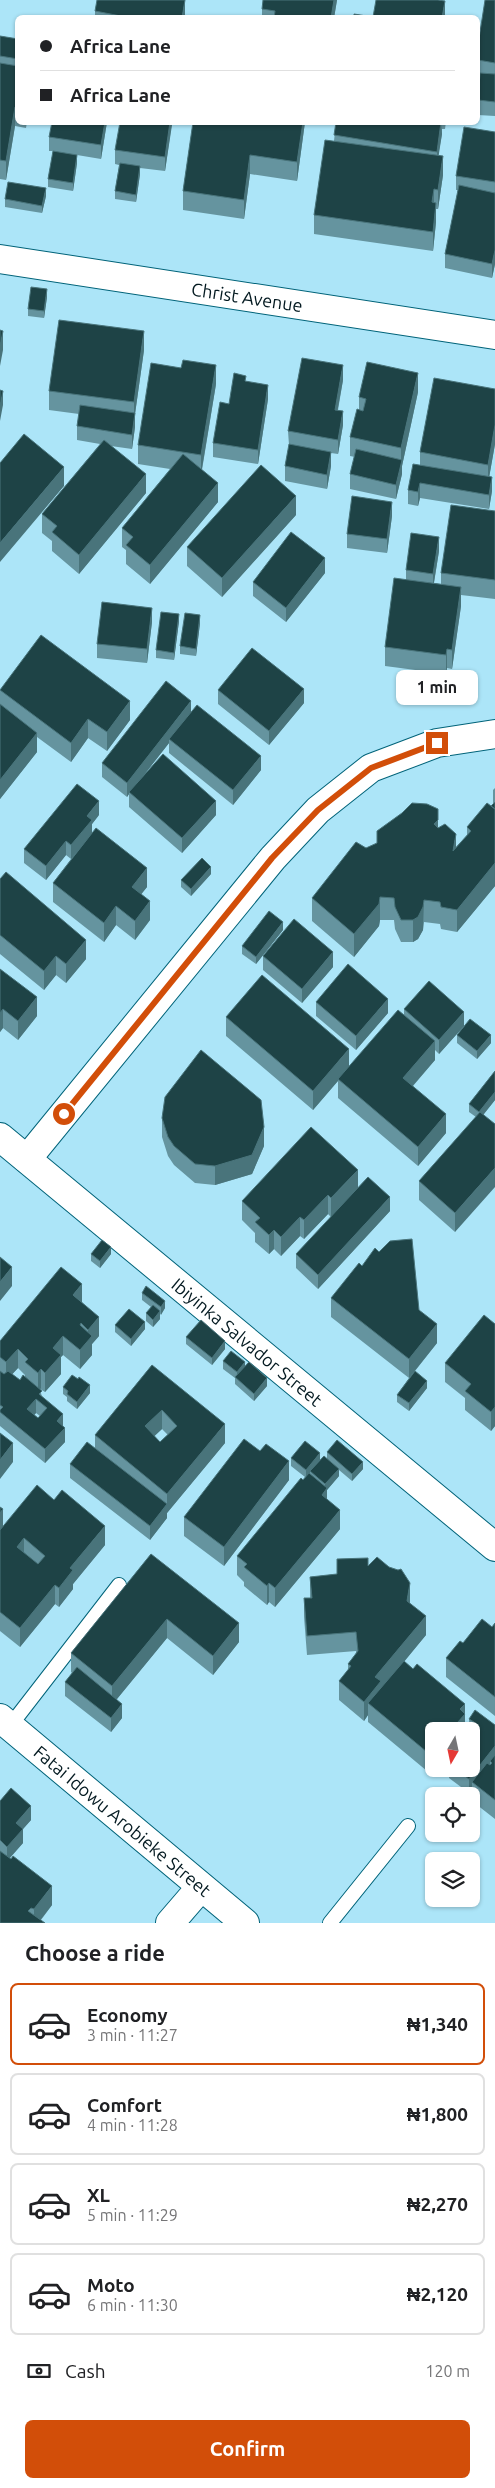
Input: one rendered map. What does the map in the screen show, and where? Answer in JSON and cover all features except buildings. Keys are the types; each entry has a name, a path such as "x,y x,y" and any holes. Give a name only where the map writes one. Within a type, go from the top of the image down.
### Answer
{"street":[{"name":"Christ Avenue","path":"0,259 495,335"},
{"path":"28,1160 272,858 318,810 371,768 437,743 495,734"},
{"name":"Ibiyinka Salvador Street","path":"0,1136 495,1547"},
{"name":"Fatai Idowu Arobieke Street","path":"5,1722 245,1923"},
{"path":"170,1923 200,1887"}],"lane":[{"path":"5,1722 119,1585"},
{"path":"330,1923 408,1826"}],"route":[{"path":"64,1114 272,858 318,810 371,768 437,743"}]}
